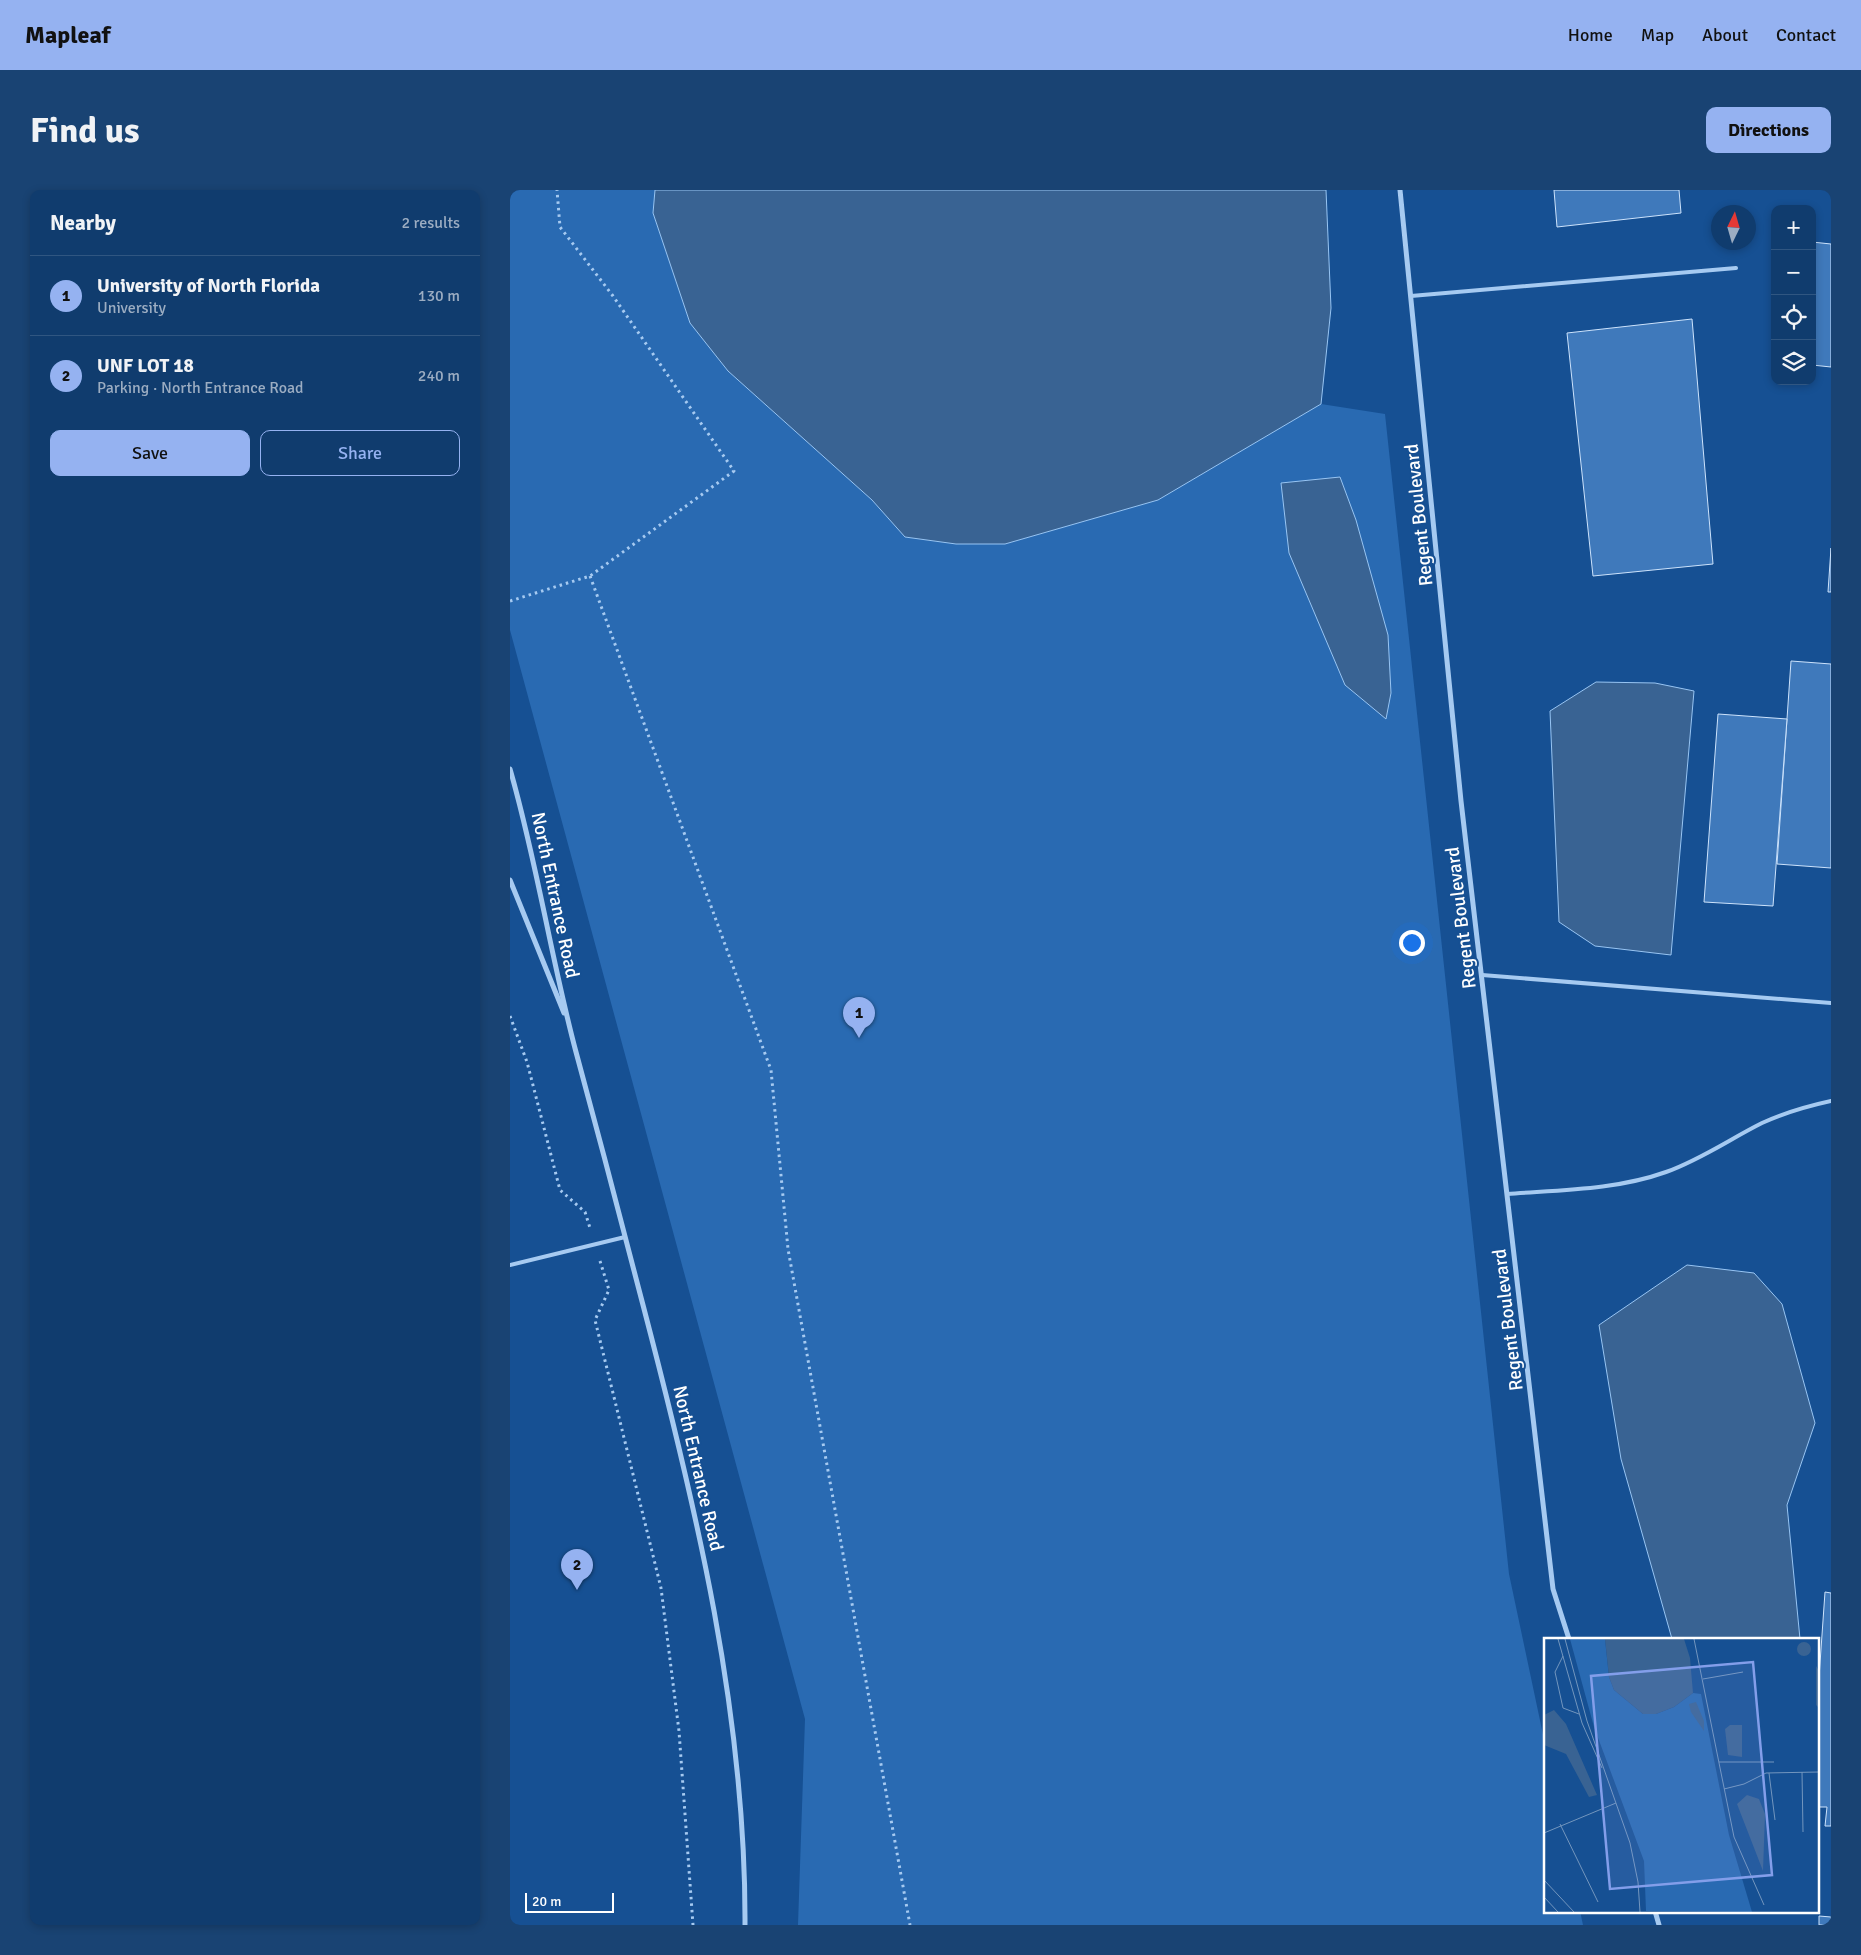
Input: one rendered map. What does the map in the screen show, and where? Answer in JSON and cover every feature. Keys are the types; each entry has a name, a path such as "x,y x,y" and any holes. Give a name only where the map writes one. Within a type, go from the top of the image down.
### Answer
{"street":[{"name":"Regent Boulevard","path":"1400,190 1462,801 1553,1589 1569,1638"},
{"name":"North Entrance Road","path":"510,769 524,818 570,1028 674,1424 706,1564 719,1644 738,1789 746,1886 745,1925"},
{"name":"North Entrance Road","path":"510,880 570,1028"},
{"path":"1655,1912 1659,1925"}],"lane":[{"path":"1411,296 1736,268"},
{"path":"1482,975 1831,1003"},
{"path":"1508,1194 1611,1186 1666,1172 1716,1149 1762,1123 1805,1107 1831,1101"},
{"path":"510,1265 625,1237"}],"path":[{"path":"510,601 590,576 734,471 613,296 560,228 557,190"},
{"path":"590,576 770,1070 788,1249 910,1925"},
{"path":"510,1016 527,1062 560,1190 585,1212 608,1290 595,1320 661,1588 679,1731 693,1925"}],"shaded area":[{"path":"510,190 655,190 653,213 690,323 728,371 872,500 905,537 956,544 1005,544 1158,500 1321,404 1385,414 1509,1574 1544,1739 1544,1912 1580,1912 1583,1925 798,1925 805,1719 510,630"},
{"path":"655,190 1326,190 1331,308 1321,404 1158,500 1005,544 956,544 905,537 872,500 728,371 690,323 653,213"},
{"path":"1340,477 1356,520 1388,635 1391,693 1386,719 1345,685 1289,553 1281,483"},
{"path":"1596,682 1655,683 1694,691 1671,955 1595,946 1559,922 1550,711"},
{"path":"1687,1265 1754,1273 1782,1304 1815,1423 1787,1505 1800,1638 1672,1638 1621,1459 1599,1325"}],"building":[{"path":"1554,190 1679,190 1681,213 1557,227"},
{"path":"1816,242 1831,244 1831,367 1816,365"},
{"path":"1692,319 1713,564 1593,576 1567,333"},
{"path":"1831,548 1831,592 1828,592"},
{"path":"1791,661 1831,664 1831,868 1777,864"},
{"path":"1718,714 1787,719 1773,906 1704,902"},
{"path":"1825,1592 1831,1593 1831,1826 1825,1826 1827,1807 1818,1807 1818,1692"},
{"path":"1819,1916 1831,1917 1831,1925 1819,1925"}],"place":[{"name":"University of North Florida","path":"859,1038"},
{"name":"UNF LOT 18","path":"577,1590"}]}
